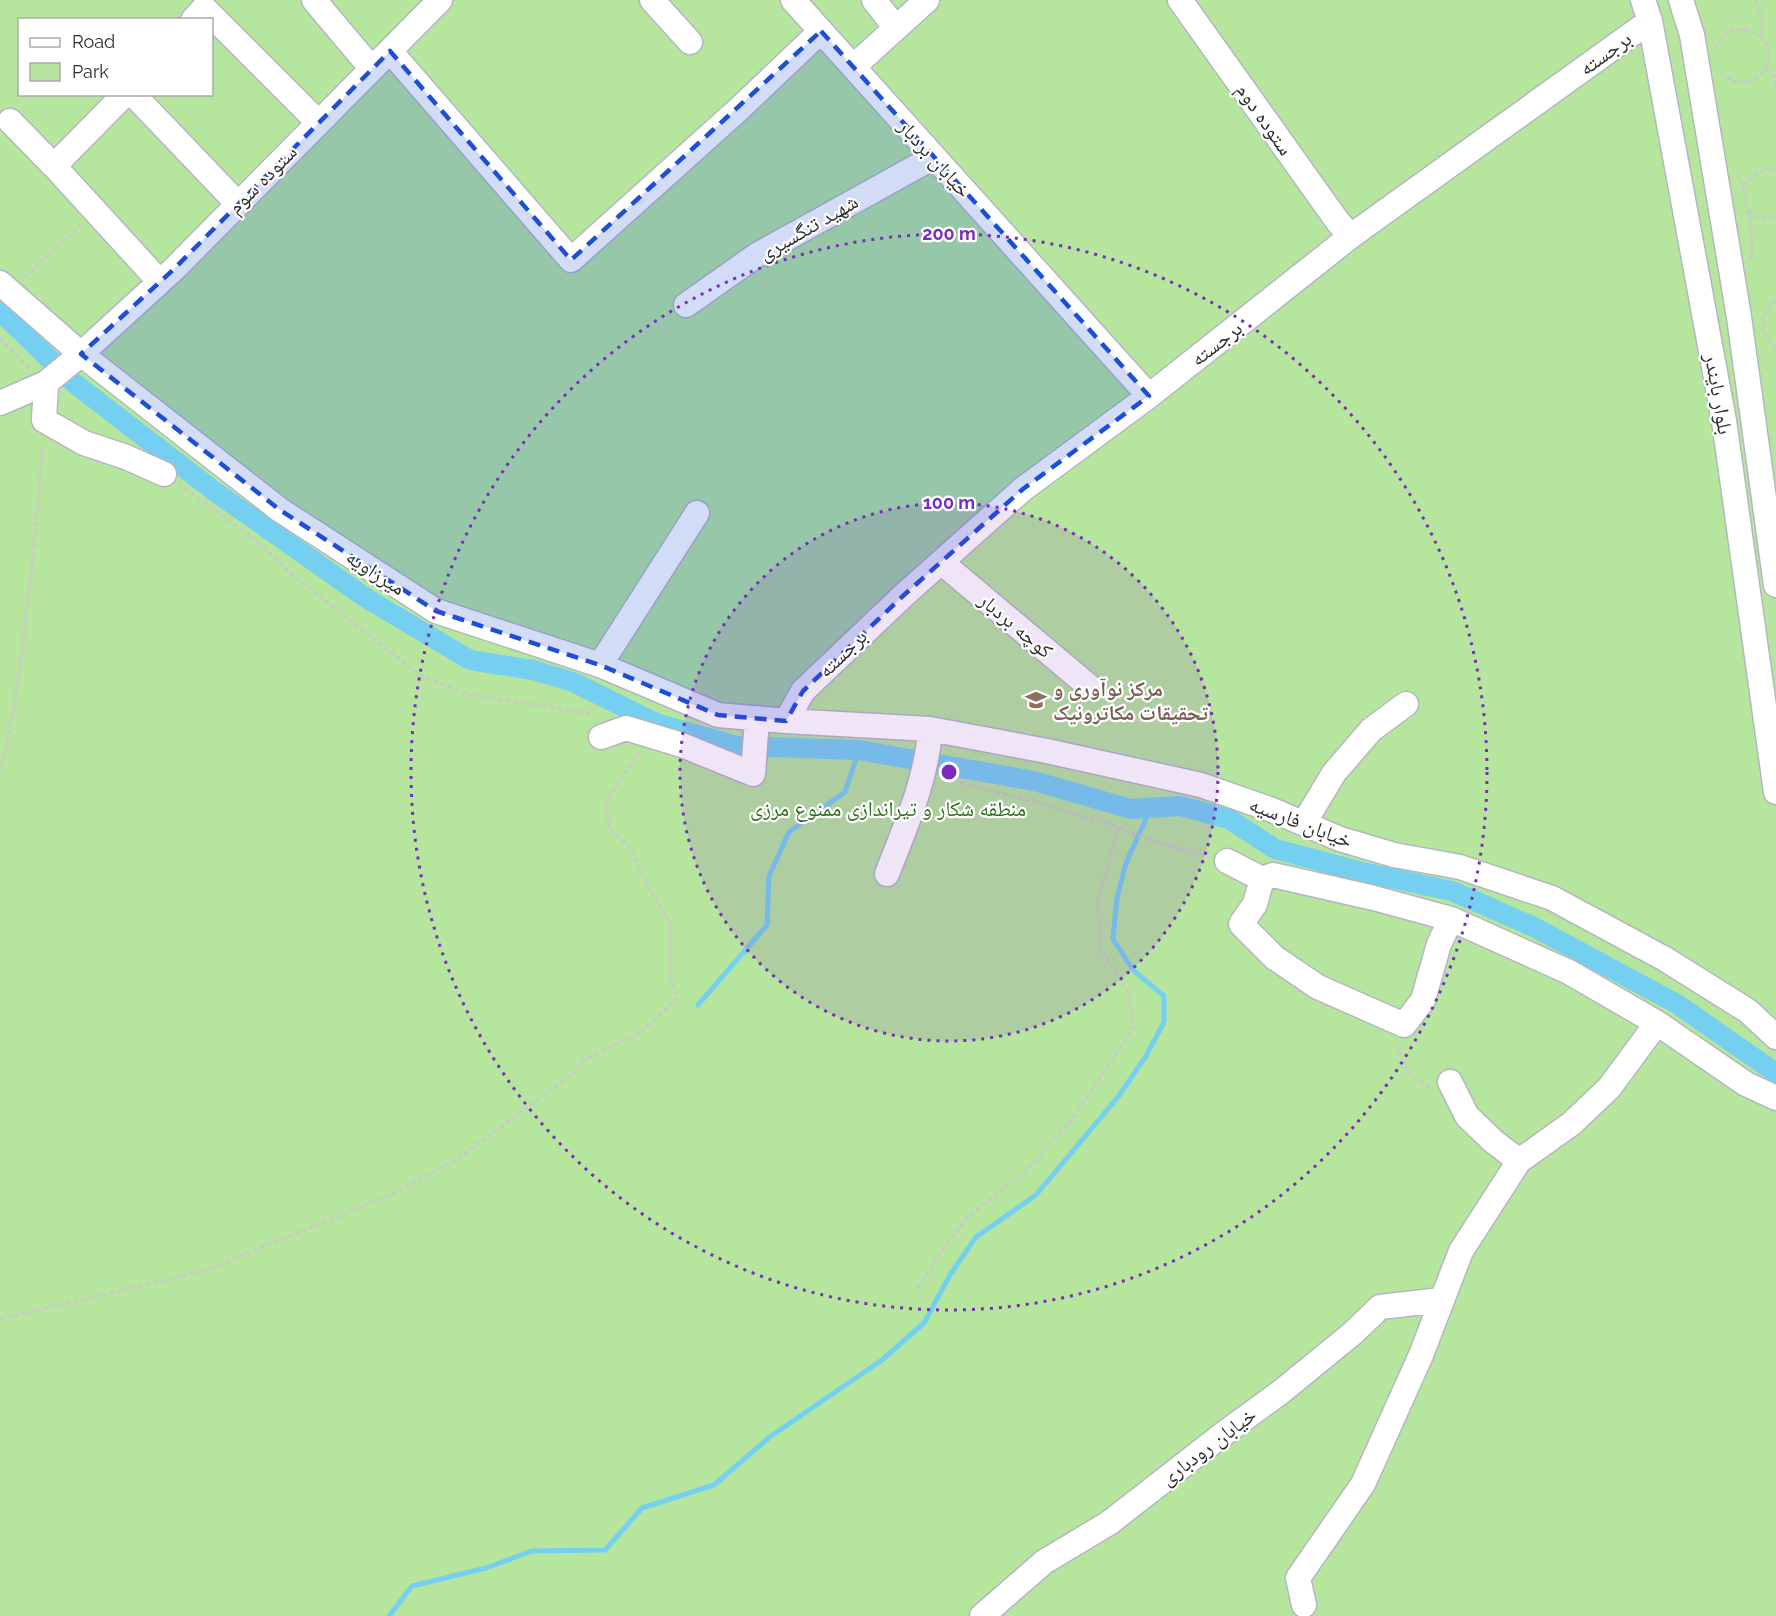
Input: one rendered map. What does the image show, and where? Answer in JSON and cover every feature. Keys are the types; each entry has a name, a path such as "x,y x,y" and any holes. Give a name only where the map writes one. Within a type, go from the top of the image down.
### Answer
{"street":[{"path":"314,0 372,69"},
{"name":"ستوده سوم","path":"0,403 49,380 160,282 440,0"},
{"path":"652,0 690,42"},
{"name":"خیابان بردبار","path":"793,0 1149,396"},
{"path":"874,0 896,28"},
{"path":"853,67 927,0"},
{"name":"ستوده دوم","path":"1180,0 1338,222 1352,236"},
{"name":"بلوار بایندر","path":"1681,0 1692,35 1739,317 1776,585"},
{"name":"برجسته","path":"786,721 802,691 1023,489 1149,396 1352,236 1646,10"},
{"name":"بلوار بایندر","path":"1646,10 1724,421 1776,792"},
{"path":"213,23 318,122"},
{"path":"390,51 571,261 739,109 821,31"},
{"path":"54,166 123,96"},
{"path":"135,96 238,204"},
{"path":"10,121 160,282"},
{"name":"شهید تنگسیری","path":"687,305 757,255 934,157"},
{"name":"میرزاویه","path":"5,287 76,358 280,510 436,611 600,665 718,715 756,735 786,721"},
{"path":"1707,322 1739,317"},
{"path":"49,380 44,420 84,443 126,457 164,474"},
{"path":"600,665 697,513"},
{"name":"کوچه بردبار","path":"941,562 1091,688"},
{"path":"1304,823 1334,773 1371,729 1406,704"},
{"name":"خیابان فارسیه","path":"786,721 927,755 1047,751 1201,785 1304,823 1340,839 1394,855 1460,867 1552,898 1665,959 1748,1011 1776,1037"},
{"path":"601,737 626,728 651,734 753,774 756,735"},
{"path":"887,874 927,755"},
{"path":"1227,861 1262,879 1273,875 1374,898 1451,919 1569,972 1658,1023 1746,1084 1776,1098"},
{"path":"1262,879 1255,904 1241,924 1275,958 1318,987 1404,1025 1423,1000 1439,944 1451,919"},
{"path":"1305,1612 1298,1578 1363,1484 1420,1355 1461,1251 1519,1161 1571,1124 1609,1088 1658,1023"},
{"path":"1455,1092 1467,1116 1493,1141 1519,1161"},
{"name":"خیابان رودباری","path":"982,1616 1044,1562 1108,1522 1282,1391 1353,1333 1380,1307 1442,1300"}],"path":[{"path":"1756,0 1763,23 1761,36"},
{"path":"1715,59 1715,48 1721,38 1730,31 1741,28 1752,30 1761,36 1767,46 1769,57 1766,69 1759,77 1748,82 1737,82 1726,78 1718,70"},
{"path":"1766,69 1774,76 1776,88"},
{"path":"1743,186 1753,175 1766,168 1776,169"},
{"path":"5,287 95,212"},
{"path":"1748,212 1760,219 1776,217"},
{"path":"1776,300 1763,316 1762,327 1766,338 1776,347"},
{"path":"0,338 49,380"},
{"path":"0,771 9,736 25,627 40,493 44,420"},
{"path":"164,474 247,532 299,580 420,675 466,694 588,713 601,737"},
{"path":"0,1319 204,1271 388,1196 456,1160 570,1076 586,1059 640,1033 678,998 670,976 670,923 630,848 610,829 605,804 651,734"},
{"path":"927,755 978,786 1118,827 1154,842 1227,861"},
{"path":"918,1288 945,1246 968,1218 1025,1171 1069,1124 1134,1027 1129,994 1100,947 1098,901 1118,827"},
{"path":"1404,1025 1399,1050 1408,1073 1434,1091 1455,1092"}],"highlighted area":[{"path":"821,31 1149,396 1023,489 904,595 803,691 786,721 718,715 600,665 436,611 280,510 81,354 174,269 390,51 571,260"}],"green space":[{"name":"منطقه شکار و تیراندازی ممنوع مرزی","path":"0,0 1776,0 1776,1616 0,1616"}],"waterway":[{"path":"0,311 74,383 214,491 366,598 470,660 533,670 573,682 656,723 737,746 859,750 1034,781 1131,809 1180,806 1229,819 1275,849 1362,872 1452,891 1534,927 1677,1004 1776,1073"},
{"path":"698,1005 767,925 769,876 789,832 845,792 859,750"},
{"path":"389,1616 412,1586 486,1568 532,1551 605,1550 642,1508 714,1485 771,1436 882,1360 924,1323 950,1275 976,1237 1036,1195 1118,1097 1146,1056 1164,1022 1164,996 1133,970 1113,939 1117,898 1126,863 1151,808"}],"place":[{"name":"مرکز نوآوری و تحقیقات مکاترونیک","path":"1036,700"}]}
